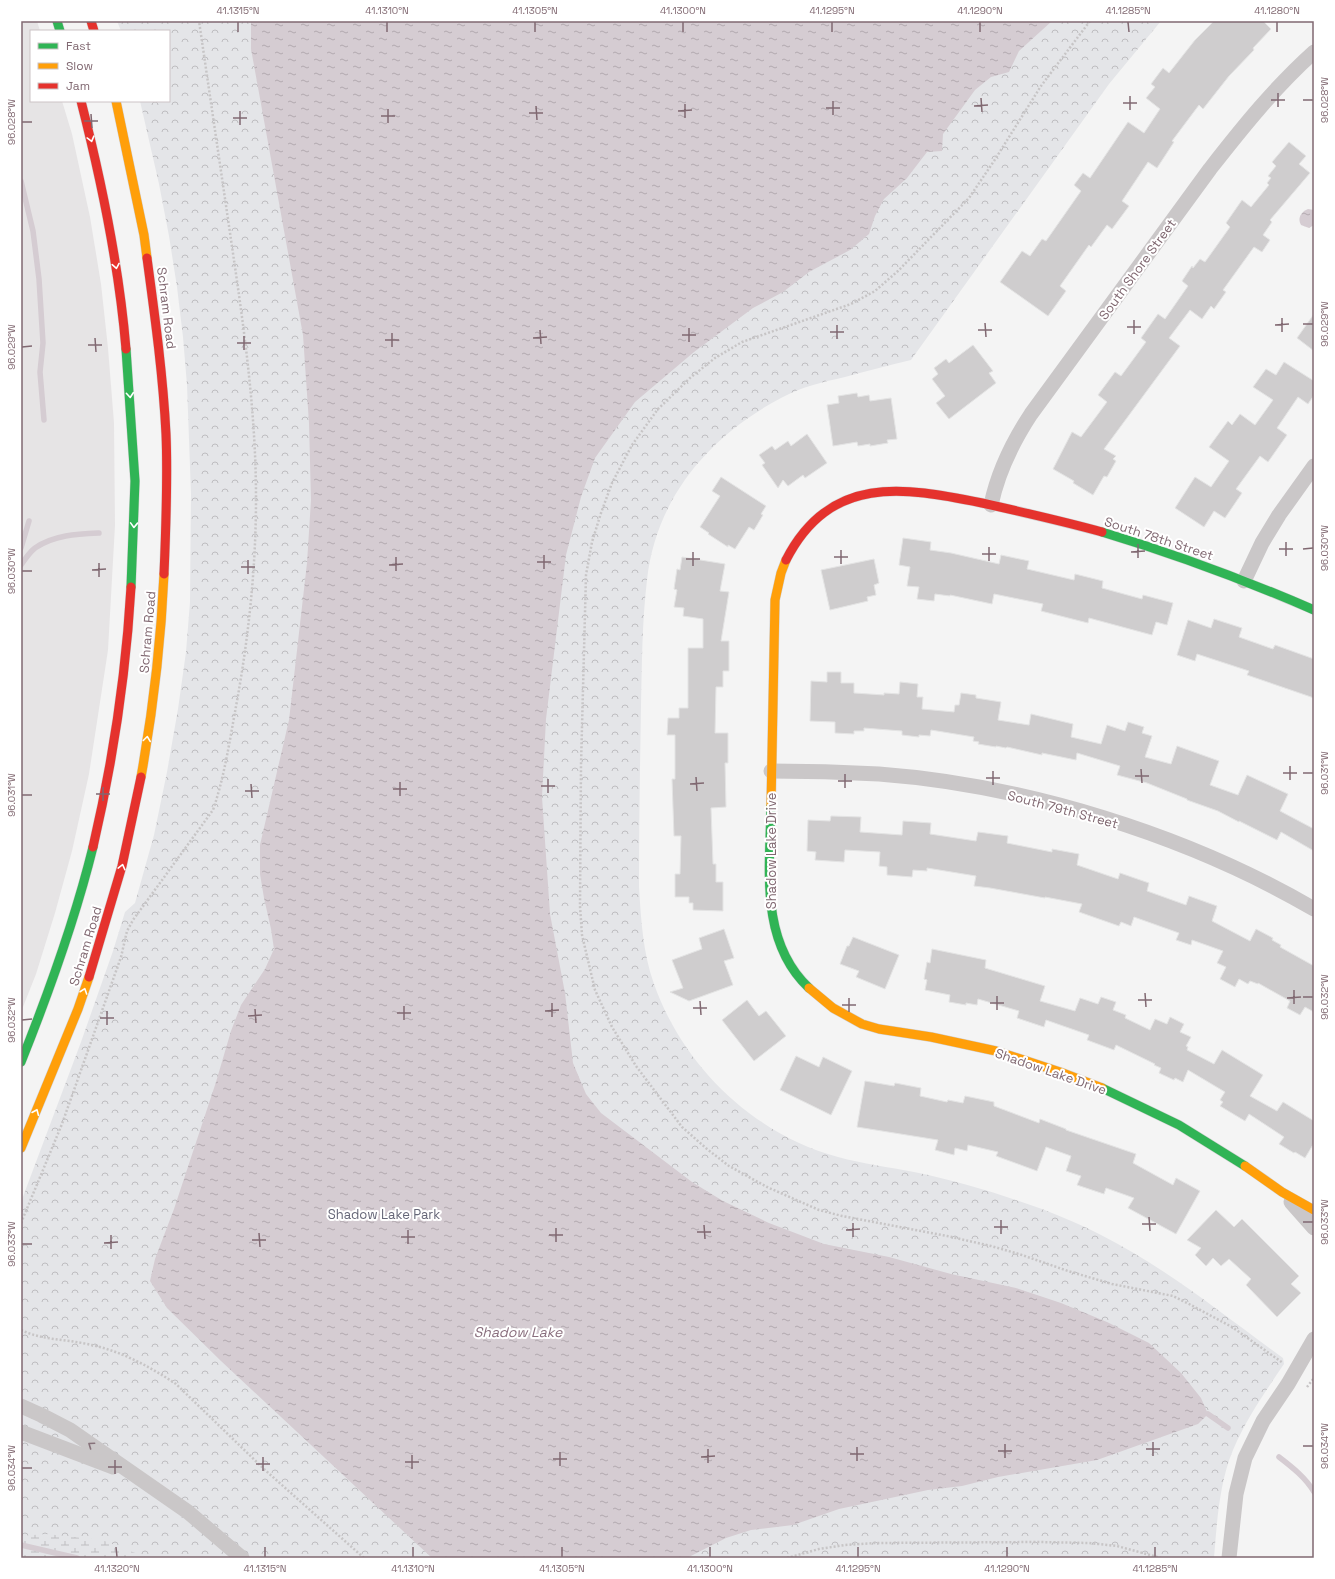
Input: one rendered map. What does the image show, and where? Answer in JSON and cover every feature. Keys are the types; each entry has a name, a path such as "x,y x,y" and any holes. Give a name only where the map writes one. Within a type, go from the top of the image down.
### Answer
{"main road":[{"name":"Schram Road","path":"21,1062 38,1021 59,962 89,861 113,747 128,626 133,570 135,508 134,452 120,289 96,159 81,102"},
{"name":"Schram Road","path":"21,1148 78,1009 108,917 122,866 135,809 146,748 156,680 162,621 168,496 166,434 161,365 144,235 116,102"},
{"name":"Shadow Lake Drive","path":"990,505 908,491 871,492 851,498 832,508 814,521 800,537 786,559 780,576 775,600 769,893 770,915 775,933 791,966 803,982 818,996 847,1016 862,1024 880,1029 929,1037 1034,1062 1116,1094 1153,1111 1200,1137 1225,1152 1282,1192 1314,1210"},
{"name":"South 78th Street","path":"990,505 1061,521 1116,536 1244,581 1314,610"}],"street":[{"name":"South Shore Street","path":"990,505 1000,470 1008,451 1031,414 1238,132 1314,52"},
{"path":"1244,581 1262,543 1279,515 1314,466"},
{"name":"South 79th Street","path":"771,771 880,774 994,791 1056,805 1120,823 1196,851 1276,888 1314,909"},
{"name":"Shadow Lake Drive","path":"1282,1192 1314,1228"},
{"path":"1229,1558 1236,1494 1245,1458 1263,1421 1288,1384 1314,1339"},
{"path":"1288,1384 1314,1356"},
{"path":"21,1406 70,1430 134,1476 188,1512 242,1558"},
{"path":"21,1432 134,1476"}],"path":[{"path":"21,1223 62,1124 113,978 127,931 133,920 213,810 226,760 243,670 248,630 255,538 256,496 251,392 199,21"},
{"path":"21,1330 31,1335 48,1339 87,1344 106,1349 149,1367 161,1374 176,1384 265,1470 364,1558"},
{"path":"1305,1389 1314,1378"},
{"path":"787,1558 819,1549 874,1543 1039,1542 1089,1543 1117,1546 1161,1558"}],"shaded area":[{"path":"21,21 37,21 40,30 30,30 30,102 62,102 72,134 90,217 101,284 114,423 115,525 108,650 89,774 72,851 55,913 36,974 21,1012"}],"green space":[{"name":"Shadow Lake","path":"117,21 1161,21 1109,84 911,360 812,385 781,398 755,413 731,431 709,451 690,472 674,496 662,522 652,550 645,596 642,674 639,887 647,960 654,984 667,1014 683,1042 703,1069 725,1093 750,1114 777,1132 807,1146 838,1157 947,1179 979,1188 1042,1209 1087,1228 1125,1248 1171,1277 1283,1358 1284,1364 1250,1417 1238,1439 1228,1463 1219,1503 1214,1558 21,1558 21,1202 81,1042 125,912 135,903 154,835 167,772 186,652 190,602 191,494 187,385 183,337 169,236 140,102 170,102 170,30 121,30"},
{"path":"46,1534 102,1540 148,1558 21,1558 21,1536"}],"water":[{"name":"Shadow Lake","path":"251,21 1052,21 1019,51 1009,72 991,77 975,90 943,134 942,151 927,152 907,178 884,199 875,216 869,234 850,250 809,272 783,292 753,308 694,352 635,402 595,458 581,497 566,555 546,719 542,797 550,914 565,993 573,1063 586,1094 601,1113 692,1182 723,1201 769,1223 824,1244 889,1257 951,1274 1016,1288 1061,1303 1107,1322 1149,1343 1181,1373 1201,1398 1208,1414 1198,1424 1097,1460 998,1477 962,1486 928,1490 839,1509 793,1525 751,1530 726,1538 687,1558 432,1558 221,1361 167,1308 150,1281 155,1259 174,1209 216,1082 231,1031 241,1005 265,969 274,949 260,874 260,845 289,720 307,563 311,500 309,423 303,335 251,49"},
{"path":"1308,209 1314,210 1314,225 1309,228 1301,225 1299,220 1303,212"}],"building":[{"path":"1214,21 1263,21 1271,29 1253,48 1254,50 1229,76 1203,109 1199,105 1172,141 1174,142 1157,168 1148,162 1122,201 1129,206 1112,229 1107,225 1091,247 1089,245 1060,286 1066,291 1048,316 1000,282 1022,251 1030,256 1042,239 1046,241 1081,191 1074,185 1083,173 1090,178 1128,122 1144,133 1160,109 1146,98 1155,87 1151,84 1163,68 1169,73 1195,40"},
{"path":"1289,142 1306,156 1299,164 1310,173 1270,220 1272,222 1263,235 1270,240 1262,252 1254,247 1223,290 1226,292 1214,309 1211,306 1202,319 1190,310 1169,338 1180,346 1104,449 1116,456 1113,459 1116,461 1107,477 1104,476 1093,495 1073,483 1074,481 1053,469 1072,432 1081,437 1107,402 1098,395 1115,372 1121,376 1146,342 1141,338 1158,314 1165,319 1188,286 1182,281 1192,266 1193,268 1200,259 1205,262 1230,227 1226,223 1242,200 1251,207 1269,185 1267,183 1271,178 1268,176 1276,166 1272,162"},
{"path":"1314,314 1314,351 1297,338"},
{"path":"973,345 993,371 989,373 996,383 949,419 936,403 945,396 932,379 938,374 934,368 946,359 949,363"},
{"path":"1284,362 1314,381 1314,395 1308,404 1298,397 1277,428 1287,435 1268,462 1260,456 1236,489 1242,493 1225,518 1214,511 1204,527 1175,508 1195,477 1211,487 1229,461 1209,447 1228,421 1232,425 1240,414 1255,425 1273,400 1253,387 1266,369 1276,375"},
{"path":"857,393 858,397 869,395 870,401 891,398 897,439 887,440 888,443 870,446 870,444 858,446 857,442 833,446 827,405 839,403 838,396"},
{"path":"807,434 827,463 805,478 803,475 788,486 783,480 778,488 762,465 765,463 759,455 772,446 775,450 788,441 791,446"},
{"path":"721,477 766,506 761,514 763,515 754,530 749,527 735,549 728,545 728,547 700,527 720,496 712,491"},
{"path":"903,538 931,542 930,550 951,553 999,564 1001,555 1029,561 1027,569 1074,580 1075,574 1103,581 1102,588 1142,599 1143,595 1173,603 1167,625 1156,622 1152,635 1089,618 1088,623 1041,611 1043,604 994,594 992,604 950,595 935,594 934,601 917,599 919,587 907,586 910,567 899,565"},
{"path":"682,557 725,564 720,591 729,592 721,641 729,641 729,671 723,671 723,687 716,687 715,733 728,733 728,763 725,763 726,807 711,808 713,864 716,864 716,882 723,882 723,911 693,910 693,903 689,903 689,897 675,897 675,874 680,874 681,836 674,836 672,779 675,779 675,735 667,735 668,718 679,718 679,708 688,708 688,648 703,648 703,619 683,616 684,608 674,607 677,590 674,589 677,569 680,570"},
{"path":"874,559 879,583 874,585 876,595 867,597 868,601 830,610 821,570"},
{"path":"1214,619 1242,628 1239,637 1273,649 1275,645 1314,659 1314,698 1247,675 1249,671 1197,654 1195,661 1177,655 1188,620 1211,628"},
{"path":"827,672 841,672 841,683 854,683 854,693 884,695 884,693 899,694 900,682 918,684 917,697 923,697 922,709 954,712 955,705 959,705 961,693 976,695 976,698 1001,702 998,720 1029,725 1031,714 1073,724 1071,737 1101,744 1107,725 1125,731 1128,722 1144,727 1142,733 1152,736 1145,757 1171,764 1177,746 1219,761 1210,785 1238,795 1247,775 1288,794 1280,811 1314,829 1314,851 1281,832 1277,840 1218,811 1147,783 1117,775 1120,766 1077,753 1076,760 1042,753 1042,755 1007,747 978,744 979,742 973,741 974,737 931,730 930,736 919,735 919,737 902,735 902,731 864,728 864,731 854,731 854,734 835,733 835,722 810,721 811,681 827,682"},
{"path":"831,816 861,817 860,832 902,835 903,821 931,823 930,834 976,841 978,832 1008,836 1007,843 1052,852 1052,849 1079,854 1077,865 1118,879 1120,873 1149,883 1147,891 1186,905 1189,896 1217,906 1212,921 1250,941 1256,929 1273,938 1272,940 1281,945 1280,947 1314,966 1314,1012 1305,1007 1300,1015 1287,1008 1290,1001 1258,983 1250,981 1248,984 1239,979 1235,987 1220,979 1226,967 1217,963 1223,951 1192,940 1191,945 1176,940 1179,933 1134,917 1131,926 1121,922 1119,926 1079,912 1082,904 974,886 976,876 927,868 927,871 913,870 912,877 887,875 887,867 879,866 880,852 845,850 844,862 815,860 816,852 807,851 808,820 830,821"},
{"path":"724,929 734,958 724,961 733,985 689,1001 670,992 683,988 672,960 702,949 699,938"},
{"path":"853,937 899,955 885,989 856,977 859,971 840,964 847,946 849,946"},
{"path":"932,949 986,960 985,968 1045,986 1040,1001 1075,1011 1080,998 1098,1004 1101,997 1116,1002 1113,1010 1126,1015 1125,1018 1150,1030 1155,1019 1167,1024 1170,1017 1184,1024 1180,1032 1191,1037 1186,1046 1188,1047 1187,1050 1214,1064 1222,1050 1263,1075 1250,1096 1277,1111 1283,1102 1314,1121 1314,1143 1305,1158 1295,1152 1294,1153 1279,1144 1284,1137 1249,1114 1245,1121 1220,1106 1223,1102 1220,1100 1225,1092 1188,1070 1183,1082 1175,1078 1174,1080 1159,1073 1161,1068 1154,1065 1155,1064 1116,1045 1114,1050 1087,1040 1089,1035 1046,1020 1044,1027 1017,1018 1019,1011 978,999 977,1005 966,1003 966,1005 949,1002 950,995 925,990 927,980 924,979 927,962 930,963"},
{"path":"747,1000 759,1016 766,1011 786,1036 754,1061 722,1020"},
{"path":"796,1056 819,1067 823,1057 852,1071 831,1115 780,1090"},
{"path":"865,1081 894,1086 895,1083 921,1088 920,1096 947,1102 948,1100 963,1103 965,1096 994,1102 994,1106 1039,1123 1040,1119 1066,1130 1136,1154 1133,1163 1173,1185 1176,1178 1200,1191 1176,1234 1128,1208 1134,1198 1106,1188 1104,1194 1077,1185 1081,1176 1066,1171 1071,1156 1046,1147 1037,1171 996,1156 998,1152 968,1145 967,1151 955,1148 954,1155 935,1150 938,1140 857,1127"},
{"path":"1216,1210 1234,1227 1242,1219 1299,1276 1291,1284 1301,1293 1277,1317 1246,1285 1251,1279 1229,1259 1221,1266 1213,1258 1206,1266 1195,1255 1201,1248 1187,1240"}],"waterway":[{"path":"21,181 33,231 39,279 43,343 40,372 44,420"},
{"path":"21,548 29,521"},
{"path":"21,565 35,548 50,540 74,535 99,533"},
{"path":"1208,1414 1228,1428"},
{"path":"1279,1457 1303,1477 1314,1492"},
{"path":"21,1545 77,1558"}],"traffic: fast":[{"path":"57,21 60,30"},
{"path":"126,349 135,481 131,587"},
{"path":"1102,532 1210,568 1314,610"},
{"path":"771,806 769,878 775,926 782,948 793,969 809,988"},
{"path":"21,1062 61,956 93,847"},
{"path":"1102,1088 1179,1125 1245,1166"}],"traffic: slow":[{"path":"116,102 144,235 147,258"},
{"path":"771,806 775,600 781,573 786,560"},
{"path":"141,777 156,676 164,574"},
{"path":"21,1148 78,1009 89,977"},
{"path":"809,988 833,1008 862,1024 879,1029 931,1037 996,1051 1060,1072 1102,1088"},
{"path":"1245,1166 1282,1192 1314,1210"}],"traffic: jam":[{"path":"91,21 94,30"},
{"path":"81,102 109,224 119,286 126,349"},
{"path":"147,258 156,324 165,412 167,486 164,574"},
{"path":"786,560 804,532 824,513 847,500 871,493 897,491 953,497 1027,513 1102,532"},
{"path":"93,847 107,782 118,717 126,652 131,587"},
{"path":"89,977 122,866 141,777"}],"park label":[{"name":"Shadow Lake Park","path":"384,1214"}]}
